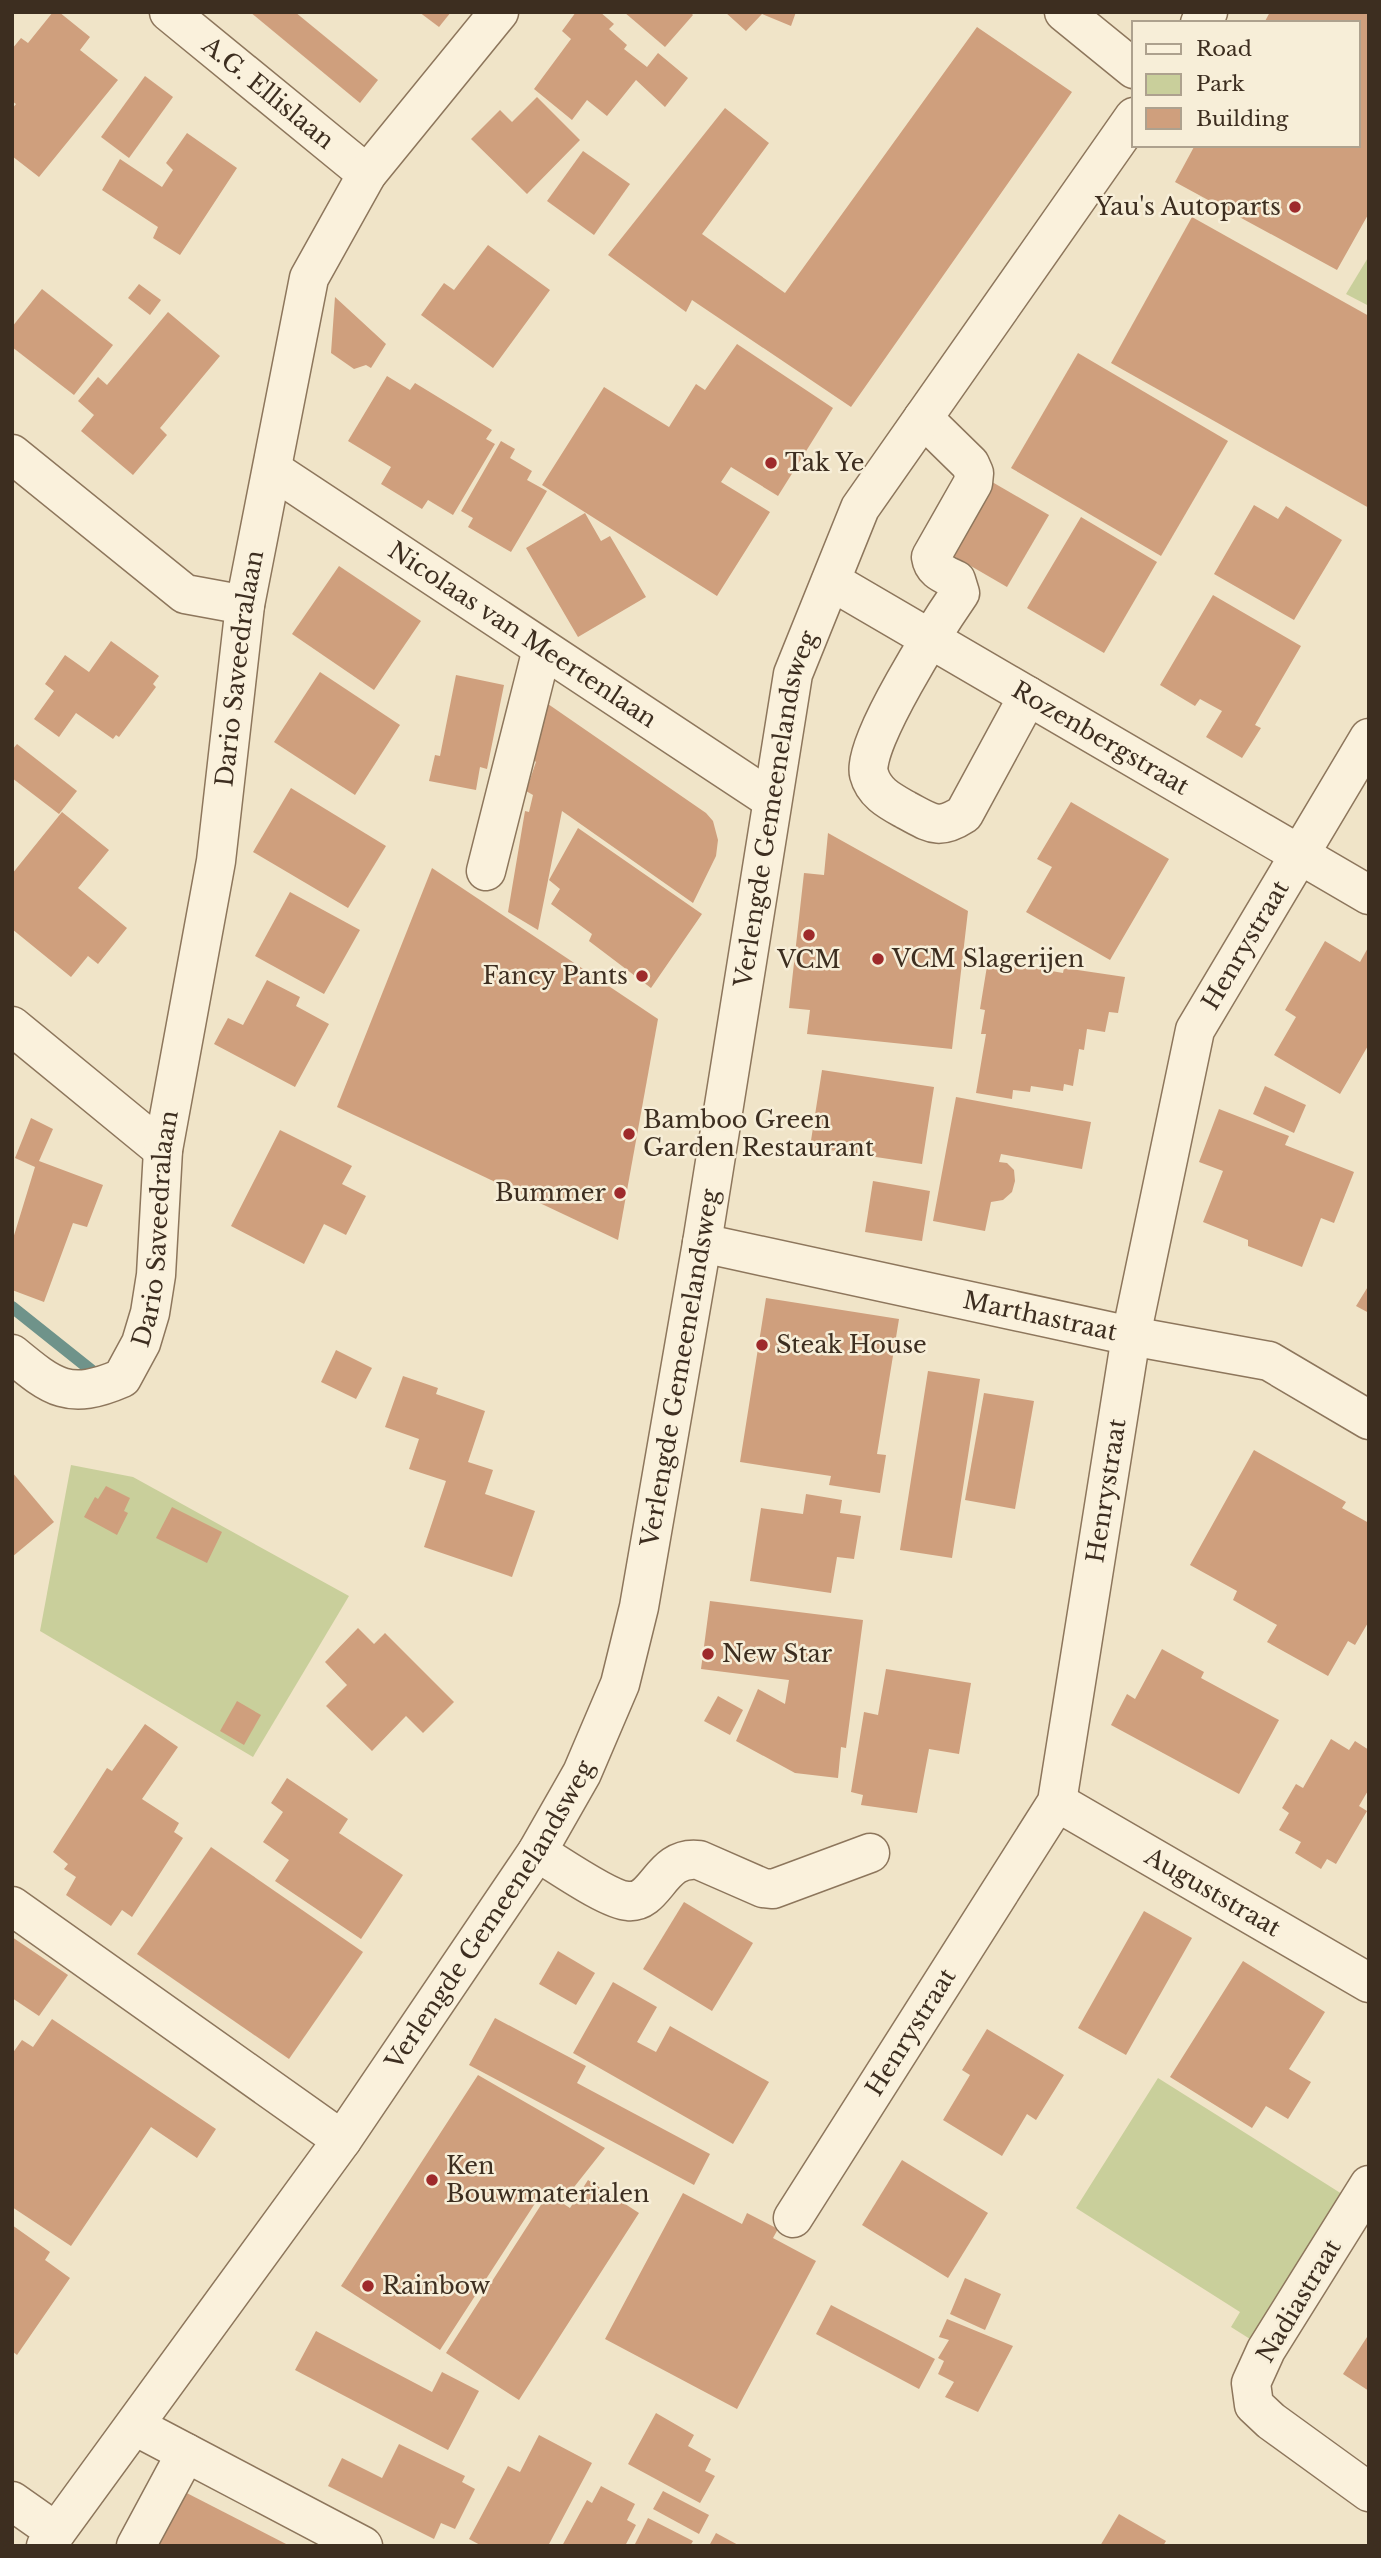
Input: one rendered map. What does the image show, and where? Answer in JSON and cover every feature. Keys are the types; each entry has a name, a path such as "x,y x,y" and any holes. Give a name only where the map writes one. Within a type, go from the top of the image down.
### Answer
{"street":[{"name":"A.G. Ellislaan","path":"169,12 367,174"},
{"name":"Dario Saveedralaan","path":"12,1354 47,1383 70,1389 102,1387 122,1378 141,1343 150,1313 156,1275 163,1150 216,861 245,605 309,278 367,174 499,12"},
{"path":"1064,12 1132,67"},
{"name":"Verlengde Gemeenelandsweg","path":"51,2539 341,2140 537,1852 582,1773 620,1684 639,1607 702,1243 793,674 860,508 1132,120"},
{"path":"923,418 970,464 974,473 972,483 931,557 937,571 956,580 960,593 930,639 869,752 869,773 881,796 935,825 950,823 964,814 1028,696"},
{"path":"12,454 185,594 245,605"},
{"name":"Nicolaas van Meertenlaan","path":"273,470 772,800"},
{"name":"Rozenbergstraat","path":"831,581 1369,895"},
{"path":"486,871 542,649"},
{"name":"Henrystraat","path":"793,2218 1057,1802 1131,1336 1195,1030 1369,738"},
{"path":"12,1026 163,1150"},
{"name":"Marthastraat","path":"702,1243 1131,1336 1269,1361 1369,1420"},
{"name":"Auguststraat","path":"1057,1802 1369,1983"},
{"path":"537,1852 624,1902 643,1897 678,1861 688,1858 699,1860 763,1888 774,1889 870,1853"},
{"path":"12,1906 341,2140"},
{"name":"Nadiastraat","path":"1369,2185 1266,2350 1251,2383 1254,2404 1271,2421 1369,2492"},
{"path":"135,2426 363,2546"},
{"path":"136,2546 186,2453"},
{"path":"12,2501 51,2539"}],"green space":[{"path":"1369,256 1369,306 1346,294"},
{"path":"71,1465 133,1477 349,1596 253,1757 40,1631"},
{"path":"1158,2078 1342,2194 1250,2339 1231,2327 1240,2312 1076,2208"}],"building":[{"path":"53,12 59,12 90,37 80,50 118,80 39,177 12,156 12,109 16,104 12,101 12,49 21,38 28,43"},
{"path":"250,12 295,12 378,80 360,103"},
{"path":"419,12 451,12 439,27"},
{"path":"576,12 600,12 614,24 609,29 627,45 624,49 647,67 658,53 688,78 665,107 636,80 607,116 587,100 572,120 534,89 571,39 562,31"},
{"path":"624,12 690,12 693,15 665,47"},
{"path":"725,12 796,12 791,26 762,14 746,31"},
{"name":"Yau's Autoparts","path":"1270,12 1369,12 1369,213 1337,270 1175,182 1194,147 1360,147 1360,21 1265,21"},
{"path":"977,27 1072,92 851,407 692,300 686,312 608,255 725,108 769,143 702,234 785,293"},
{"path":"145,76 173,97 129,158 101,137"},
{"path":"537,97 580,140 527,194 471,139 500,110 512,122"},
{"path":"187,133 237,168 180,255 153,238 158,227 102,190 120,159 162,187 173,170 166,163"},
{"path":"583,151 630,184 594,235 547,201"},
{"path":"1192,217 1369,316 1369,508 1111,363"},
{"path":"488,245 550,290 493,368 421,315 444,283 454,290"},
{"path":"139,284 161,300 150,315 128,298"},
{"path":"42,289 113,345 74,395 12,347 12,327"},
{"path":"335,297 386,344 371,368 366,365 354,369 331,353"},
{"path":"168,312 220,356 160,428 167,435 133,475 81,431 94,415 78,401 98,377 107,385"},
{"path":"737,344 833,408 778,496 731,467 721,482 770,512 717,596 542,485 604,387 669,427 696,384 705,390"},
{"path":"1078,353 1228,441 1161,556 1011,468"},
{"path":"387,376 410,390 415,383 492,430 486,439 495,444 453,515 428,500 422,509 381,484 391,467 348,441"},
{"path":"501,441 515,449 510,458 532,471 527,480 547,491 511,552 468,527 473,518 461,511"},
{"path":"987,479 1049,515 1007,587 945,551"},
{"path":"1254,505 1278,519 1286,506 1342,540 1294,620 1214,574"},
{"path":"585,513 601,541 610,536 646,597 578,637 526,548"},
{"path":"1081,517 1157,562 1104,653 1027,608"},
{"path":"339,566 421,621 374,690 292,634"},
{"path":"1213,595 1301,646 1255,725 1261,728 1242,758 1206,737 1222,711 1200,699 1195,706 1160,685"},
{"path":"111,641 159,676 153,684 156,687 119,737 116,735 113,739 76,713 59,737 34,719 54,691 45,684 65,655 89,672"},
{"path":"320,672 400,725 355,795 274,742"},
{"path":"456,675 504,685 487,769 480,767 476,790 429,781 435,755 440,756"},
{"path":"548,704 706,813 713,821 718,840 716,856 693,903 562,811 538,930 508,912 525,811 529,812 533,795 526,791 536,762 522,749"},
{"path":"17,744 77,791 59,814 12,778 12,750"},
{"path":"291,788 386,846 348,908 253,852"},
{"path":"1071,802 1169,859 1110,960 1026,912 1052,867 1037,859"},
{"path":"62,812 109,850 78,888 127,928 98,964 88,956 71,977 12,929 12,874"},
{"path":"578,828 702,914 651,988 589,941 592,934 551,904 560,889 549,880"},
{"name":"VCM Slagerijen","path":"828,833 968,911 952,1049 807,1034 810,1010 789,1008 804,873 824,875"},
{"path":"432,868 658,1019 618,1240 337,1107"},
{"path":"290,892 360,930 324,994 255,956"},
{"path":"1325,941 1360,962 1369,946 1369,1044 1340,1094 1274,1055 1296,1017 1285,1010"},
{"path":"988,960 1063,973 1064,968 1125,977 1118,1013 1109,1012 1105,1032 1087,1029 1084,1050 1079,1049 1073,1086 1064,1084 1063,1091 1031,1086 1030,1092 1013,1090 1012,1099 976,1093 986,1034 981,1034 985,1010 980,1009"},
{"path":"267,980 300,997 296,1006 329,1024 295,1087 214,1044 228,1018 243,1025"},
{"path":"822,1070 934,1087 922,1164 810,1147"},
{"path":"1265,1086 1306,1105 1294,1133 1253,1114"},
{"path":"956,1097 1091,1122 1082,1169 1001,1154 999,1162 1007,1163 1014,1170 1015,1181 1012,1192 1003,1200 991,1202 985,1231 933,1221"},
{"path":"1219,1109 1289,1136 1285,1145 1354,1172 1334,1223 1321,1218 1302,1267 1248,1246 1248,1240 1203,1222 1223,1171 1199,1162"},
{"path":"31,1118 53,1129 39,1161 103,1185 87,1227 73,1223 44,1302 12,1290 12,1242 35,1167 15,1158"},
{"path":"280,1130 352,1166 342,1184 366,1196 346,1235 324,1224 304,1264 231,1226"},
{"path":"873,1181 930,1191 922,1241 865,1232"},
{"path":"1369,1285 1369,1313 1356,1306"},
{"path":"766,1298 899,1319 877,1454 886,1455 880,1493 829,1485 831,1476 740,1462"},
{"path":"336,1350 372,1368 356,1399 321,1382"},
{"path":"928,1371 980,1379 952,1558 900,1550"},
{"path":"403,1376 438,1388 436,1394 485,1411 468,1462 493,1470 485,1494 535,1511 512,1577 424,1547 446,1481 409,1469 419,1439 385,1427"},
{"path":"984,1393 1034,1401 1015,1509 965,1500"},
{"path":"1254,1450 1346,1502 1342,1508 1369,1523 1369,1621 1355,1645 1348,1641 1328,1676 1267,1642 1277,1625 1233,1600 1237,1591 1190,1565"},
{"path":"12,1472 54,1522 12,1557"},
{"path":"106,1486 130,1498 124,1511 128,1513 117,1535 84,1517 95,1497 98,1499"},
{"path":"806,1494 842,1500 840,1513 861,1516 854,1559 837,1557 831,1593 750,1581 761,1508 803,1514"},
{"path":"172,1507 222,1532 207,1563 156,1538"},
{"path":"710,1601 863,1620 846,1748 841,1747 838,1778 795,1773 736,1741 758,1689 785,1704 789,1680 701,1669"},
{"path":"358,1628 374,1644 385,1633 454,1702 423,1733 406,1716 372,1751 326,1706 347,1685 325,1662"},
{"path":"1162,1649 1204,1672 1201,1678 1279,1720 1239,1794 1111,1725 1127,1694 1135,1699"},
{"path":"886,1669 971,1683 959,1754 929,1749 917,1813 861,1805 863,1795 851,1792 864,1712 878,1715"},
{"path":"718,1696 743,1710 730,1735 704,1721"},
{"path":"237,1701 261,1715 244,1745 220,1731"},
{"path":"145,1724 178,1747 142,1799 179,1823 174,1832 183,1838 132,1917 122,1910 111,1926 66,1895 76,1877 64,1869 68,1864 53,1852 107,1768 112,1771"},
{"path":"1331,1739 1349,1750 1355,1741 1369,1750 1369,1789 1359,1806 1367,1811 1336,1864 1327,1859 1321,1869 1295,1853 1301,1842 1279,1830 1289,1813 1282,1808 1296,1784 1303,1788"},
{"path":"287,1778 348,1819 339,1833 403,1875 361,1939 275,1881 289,1860 263,1842 283,1812 271,1803"},
{"path":"211,1847 363,1952 289,2059 137,1954"},
{"path":"684,1902 753,1943 712,2011 643,1969"},
{"path":"1144,1911 1192,1938 1126,2055 1078,2028"},
{"path":"12,1937 68,1975 39,2016 12,1998"},
{"path":"558,1951 595,1973 576,2005 539,1984"},
{"path":"1243,1961 1325,2012 1289,2069 1311,2082 1288,2119 1266,2106 1252,2128 1170,2077"},
{"path":"613,1982 657,2007 637,2042 656,2052 670,2026 769,2082 733,2144 573,2053"},
{"path":"495,2018 586,2066 577,2083 710,2154 694,2185 469,2065"},
{"path":"52,2019 216,2129 197,2158 151,2127 71,2246 12,2207 12,2054 22,2040 33,2047"},
{"path":"987,2029 1064,2075 1036,2120 1027,2114 1002,2156 943,2120 970,2075 962,2070"},
{"path":"478,2075 605,2148 563,2201 545,2188 440,2350 341,2286"},
{"path":"902,2160 988,2213 948,2278 862,2225"},
{"path":"588,2180 639,2213 519,2400 446,2353 548,2194 570,2208"},
{"path":"683,2193 742,2224 747,2213 778,2229 773,2238 816,2261 737,2409 605,2339"},
{"path":"12,2225 50,2252 45,2260 70,2278 17,2355 12,2351"},
{"path":"965,2278 1001,2294 985,2330 950,2314"},
{"path":"831,2305 935,2359 919,2389 816,2334"},
{"path":"947,2319 1013,2346 978,2412 945,2397 954,2382 938,2374 944,2361 938,2358 949,2340 939,2337"},
{"path":"316,2331 432,2392 442,2372 479,2391 448,2450 295,2370"},
{"path":"1369,2334 1369,2391 1343,2374"},
{"path":"656,2413 694,2435 688,2446 711,2459 705,2471 715,2476 700,2503 628,2464"},
{"path":"539,2435 592,2463 548,2546 482,2546 469,2539 508,2466 520,2472"},
{"path":"399,2444 465,2476 462,2482 475,2489 455,2529 441,2523 434,2539 328,2486 342,2458 382,2478"},
{"path":"601,2486 635,2504 627,2520 636,2525 625,2546 562,2546 587,2500 592,2503"},
{"path":"175,2487 290,2546 145,2546"},
{"path":"663,2491 709,2515 699,2534 653,2509"},
{"path":"1119,2514 1166,2541 1163,2546 1100,2546"},
{"path":"648,2518 693,2541 690,2546 634,2546"},
{"path":"716,2533 740,2546 709,2546"}],"waterway":[{"path":"12,1307 101,1378"}],"place":[{"name":"Yau's Autoparts","path":"1295,207"},
{"name":"Tak Ye","path":"771,463"},
{"name":"VCM","path":"809,935"},
{"name":"VCM Slagerijen","path":"878,959"},
{"name":"Fancy Pants","path":"642,976"},
{"name":"Bamboo Green Garden Restaurant","path":"629,1134"},
{"name":"Bummer","path":"620,1193"},
{"name":"Steak House","path":"762,1345"},
{"name":"New Star","path":"708,1654"},
{"name":"Ken Bouwmaterialen","path":"432,2180"},
{"name":"Rainbow","path":"368,2286"}]}
